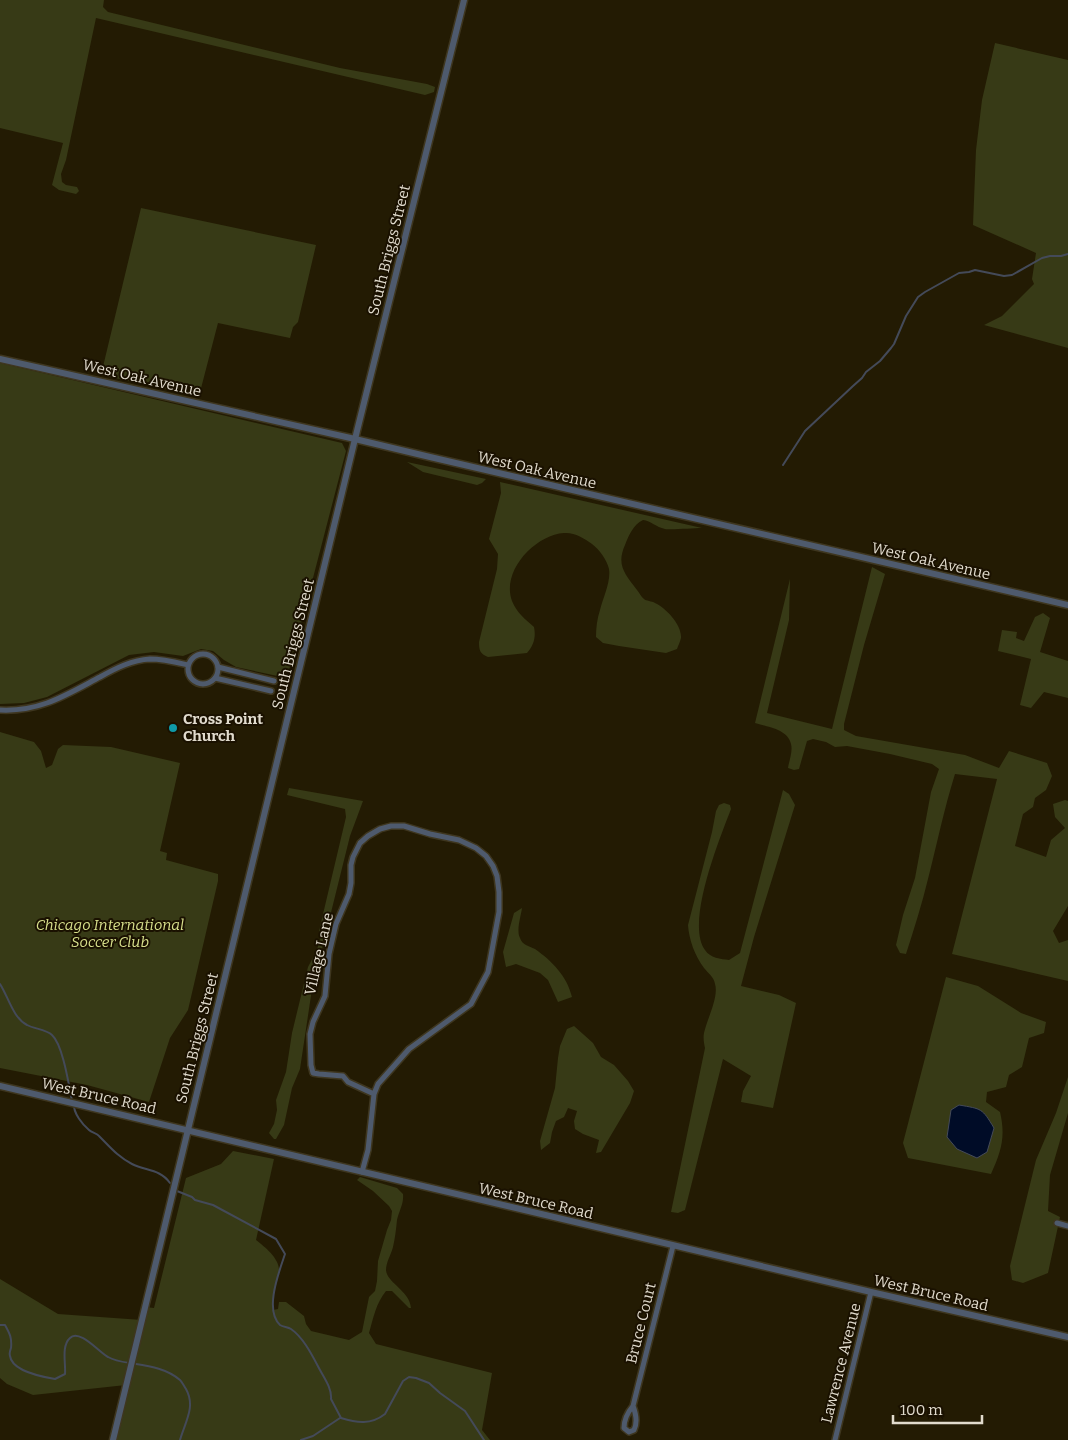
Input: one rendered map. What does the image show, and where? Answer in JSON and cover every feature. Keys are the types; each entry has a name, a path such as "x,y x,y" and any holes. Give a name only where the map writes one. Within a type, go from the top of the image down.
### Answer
{"street":[{"name":"South Briggs Street","path":"112,1440 355,439 464,0"},
{"name":"West Oak Avenue","path":"0,359 355,439 1068,605"},
{"path":"202,654 212,656 216,660 218,667 217,675 210,683 195,682 189,675 188,665 193,657 202,654"},
{"path":"0,710 25,710 49,703 133,661 165,660 188,665"},
{"path":"218,667 274,681"},
{"path":"215,678 271,691"},
{"name":"Village Lane","path":"362,1172 368,1150 374,1094 378,1084 409,1049 471,1004 488,972 499,912 497,876 494,866 486,856 476,848 459,840 404,826 391,826 380,829 368,836 360,843 353,856 349,894 336,924 329,954 325,996 313,1022 310,1034 312,1073 343,1076 348,1082 374,1094"},
{"name":"West Bruce Road","path":"0,1086 673,1246 1068,1336"},
{"path":"1057,1223 1068,1226"},
{"name":"Bruce Court","path":"633,1406 673,1246"},
{"name":"Lawrence Avenue","path":"835,1440 871,1292"}],"green space":[{"path":"0,0 104,0 103,7 108,12 340,68 427,84 435,87 434,92 425,95 96,18 66,160 61,174 62,182 66,185 77,187 79,191 76,194 59,190 52,185 63,143 0,128"},
{"path":"995,43 1068,60 1068,348 984,325 1002,316 1034,284 1032,279 1036,253 973,225 976,150 982,100"},
{"path":"141,208 316,245 298,322 293,327 290,338 218,323 199,396 101,375"},
{"path":"0,363 342,443 346,451 287,678 236,667 213,651 201,649 183,656 154,652 129,655 47,697 24,703 0,704"},
{"path":"407,462 486,479 477,485 423,472"},
{"path":"500,482 702,528 665,529 643,520 632,531 622,552 623,569 642,597 664,609 679,628 681,638 677,649 666,653 603,643 596,637 598,617 609,579 609,569 602,555 592,544 579,536 564,533 553,535 532,547 523,556 511,578 510,590 512,601 524,618 534,627 534,641 531,647 527,653 485,656 480,649 479,642 497,569 498,554 489,539 501,493"},
{"path":"872,567 885,574 864,645 844,730 856,736 965,755 999,768 1009,751 1047,763 1052,776 1046,790 1035,798 1033,807 1023,814 1015,846 1046,857 1051,840 1065,828 1055,817 1053,804 1065,800 1068,801 1068,906 1053,931 1059,943 1068,940 1068,981 952,954 997,779 955,774 915,926 906,954 900,953 896,945 915,878 931,792 939,769 932,764 890,754 847,746 835,747 826,742 813,739 807,741 799,769 794,770 788,768 791,747 786,735 777,729 755,723 790,579 789,620 767,713 832,729"},
{"path":"1043,613 1050,618 1040,652 1068,661 1068,698 1044,692 1031,708 1020,705 1031,659 998,651 1002,630 1017,632 1016,638 1024,641 1035,617"},
{"name":"Chicago International Soccer Club","path":"0,732 34,742 41,751 46,768 52,765 58,749 63,745 111,747 180,763 160,851 167,853 166,860 218,874 218,881 188,1010 170,1038 149,1102 87,1085 0,1068"},
{"path":"289,788 363,801 350,836 312,989 300,1069 292,1088 284,1125 276,1139 274,1139 269,1133 274,1124 277,1110 276,1100 286,1072 292,1033 308,967 317,950 320,939 319,931 346,817 345,809 287,795"},
{"path":"783,790 789,794 795,805 754,937 741,986 779,995 796,1003 773,1108 741,1102 743,1091 751,1076 723,1059 685,1210 678,1213 671,1212 705,1048 704,1033 716,989 712,977 695,953 688,925 716,811 719,805 724,803 730,805 731,809 706,880 699,921 700,937 705,950 710,955 729,960 740,953"},
{"path":"522,908 518,931 521,940 553,964 563,976 572,997 558,1002 548,980 540,973 516,964 506,967 503,952 514,913"},
{"path":"946,977 978,986 1021,1013 1046,1022 1044,1033 1029,1038 1022,1067 1009,1075 1006,1087 987,1092 986,1102 1000,1112 1003,1129 1000,1151 991,1174 908,1158 903,1143"},
{"path":"574,1026 593,1043 601,1057 614,1065 634,1091 630,1103 601,1152 596,1153 599,1140 575,1129 574,1121 577,1111 568,1108 564,1117 556,1121 550,1143 541,1150 540,1141 555,1088 560,1046 567,1029"},
{"path":"1068,1077 1068,1113 1050,1175 1048,1211 1060,1217 1048,1273 1023,1283 1012,1280 1010,1266 1036,1160 1056,1113"},
{"path":"233,1151 274,1159 256,1240 271,1254 279,1267 273,1310 278,1309 279,1302 286,1302 304,1316 306,1324 311,1331 349,1340 362,1332 369,1297 375,1291 378,1261 392,1211 373,1191 357,1180 360,1177 397,1188 403,1194 393,1247 386,1270 390,1279 407,1297 411,1308 392,1291 386,1291 377,1306 369,1333 376,1344 492,1373 482,1430 490,1440 113,1440 126,1385 33,1395 7,1384 0,1378 0,1279 58,1314 142,1320 145,1307 154,1308 186,1178 221,1164"}],"water":[{"path":"959,1105 981,1110 994,1128 987,1152 977,1158 957,1149 947,1137 951,1110"}],"waterway":[{"path":"783,465 805,431 862,378 866,372 880,361 891,348 906,316 918,297 959,273 975,270 1004,276 1012,275 1042,258 1068,254"},
{"path":"0,984 14,1012 22,1022 49,1033 56,1040 65,1066 72,1101"},
{"path":"74,1104 77,1115 84,1125 98,1135 118,1155 132,1164 162,1175 170,1183"},
{"path":"177,1191 195,1200 213,1205 276,1239 285,1254 274,1291 273,1310 275,1318 280,1325 290,1328 296,1333 308,1348 328,1384 331,1399 341,1418"},
{"path":"0,1325 5,1325 10,1336 12,1361 16,1366 36,1375 55,1379 65,1374 64,1355 67,1341 74,1336 79,1336 108,1357 122,1362 157,1368 175,1376 186,1389 190,1402 189,1414 180,1440"},
{"path":"341,1418 364,1422 380,1418 385,1414 403,1381 409,1377 416,1378 429,1383 465,1411 484,1440"},
{"path":"301,1440 313,1436 340,1418"}],"place":[{"name":"Cross Point Church","path":"173,728"}]}
